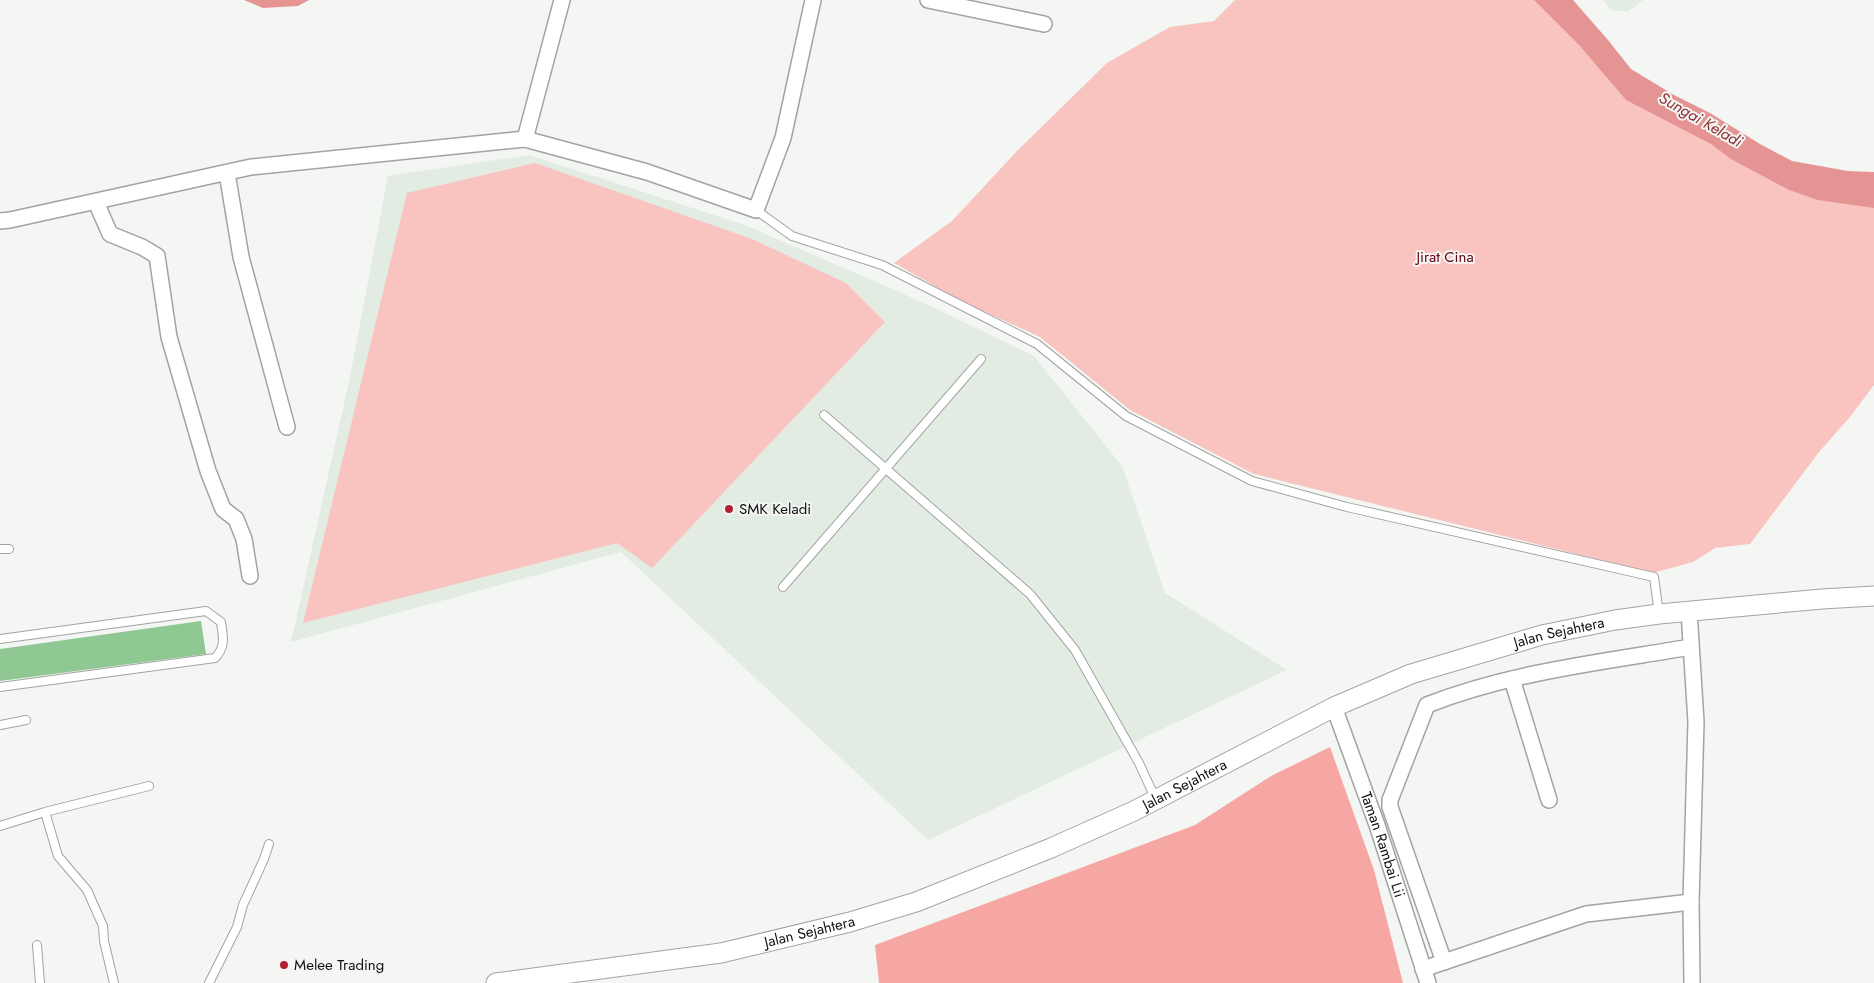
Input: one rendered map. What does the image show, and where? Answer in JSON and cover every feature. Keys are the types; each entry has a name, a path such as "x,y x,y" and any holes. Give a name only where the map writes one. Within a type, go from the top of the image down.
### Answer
{"street":[{"path":"525,139 562,0"},
{"path":"0,221 96,202 251,167 525,139 647,172 756,210 783,138 813,0"},
{"path":"928,0 1044,24"},
{"path":"226,173 240,257 287,427"},
{"path":"96,202 110,234 142,247 157,256 172,347 208,471 222,509 236,520 244,539 250,576"},
{"name":"Jalan Sejahtera","path":"496,983 720,953 850,922 916,902 1051,848 1156,801 1278,735 1334,707 1410,674 1542,635 1615,620 1659,614 1874,596"},
{"path":"1689,612 1696,722 1691,902 1692,983"},
{"path":"1444,962 1390,807 1390,800 1427,704 1458,693 1512,679 1690,648"},
{"path":"1512,679 1549,800"},
{"name":"Taman Rambai Lii","path":"1334,707 1377,825 1425,976"},
{"path":"1425,976 1444,962 1586,914 1691,902"}],"lane":[{"path":"756,210 792,236 882,265 1037,344 1126,416 1252,481 1347,506 1654,577 1659,614"},
{"path":"783,587 981,359"},
{"path":"824,415 1030,594 1075,650 1139,763 1156,801"},
{"path":"0,549 9,549"},
{"path":"0,639 206,611 221,622 224,645 221,652 215,658 0,687"},
{"path":"0,725 26,720"},
{"path":"0,826 45,812 149,786"},
{"path":"45,812 58,856 87,890 103,926 104,941 114,983"},
{"path":"209,983 237,927 243,905 269,844"},
{"path":"37,945 40,983"}],"shaded area":[{"path":"1603,0 1643,0 1628,12 1611,10"},
{"name":"SMK Keladi","path":"529,155 745,225 922,302 1034,356 1122,466 1165,593 1287,670 928,840 621,552 291,642 350,377 388,176"},
{"path":"1330,747 1374,870 1403,983 879,983 875,945 1195,825 1271,776"}],"green space":[{"name":"Jirat Cina","path":"1235,0 1560,0 1606,57 1777,163 1874,185 1874,385 1850,417 1819,452 1750,544 1715,548 1693,562 1653,573 1254,474 1130,410 1040,337 965,303 894,263 952,221 1017,151 1107,63 1170,27 1214,21"},
{"path":"535,163 752,239 846,283 885,322 652,568 617,543 303,623 407,193"}],"water":[{"path":"244,0 309,0 298,6 263,8"},
{"name":"Sungai Keladi","path":"1534,0 1573,0 1631,69 1792,161 1848,171 1874,172 1874,208 1818,200 1789,190 1731,159 1711,144 1626,100 1580,46"}],"building":[{"path":"201,621 206,654 0,681 0,649"}],"place":[{"name":"SMK Keladi","path":"729,509"},
{"name":"Melee Trading","path":"284,965"}]}
